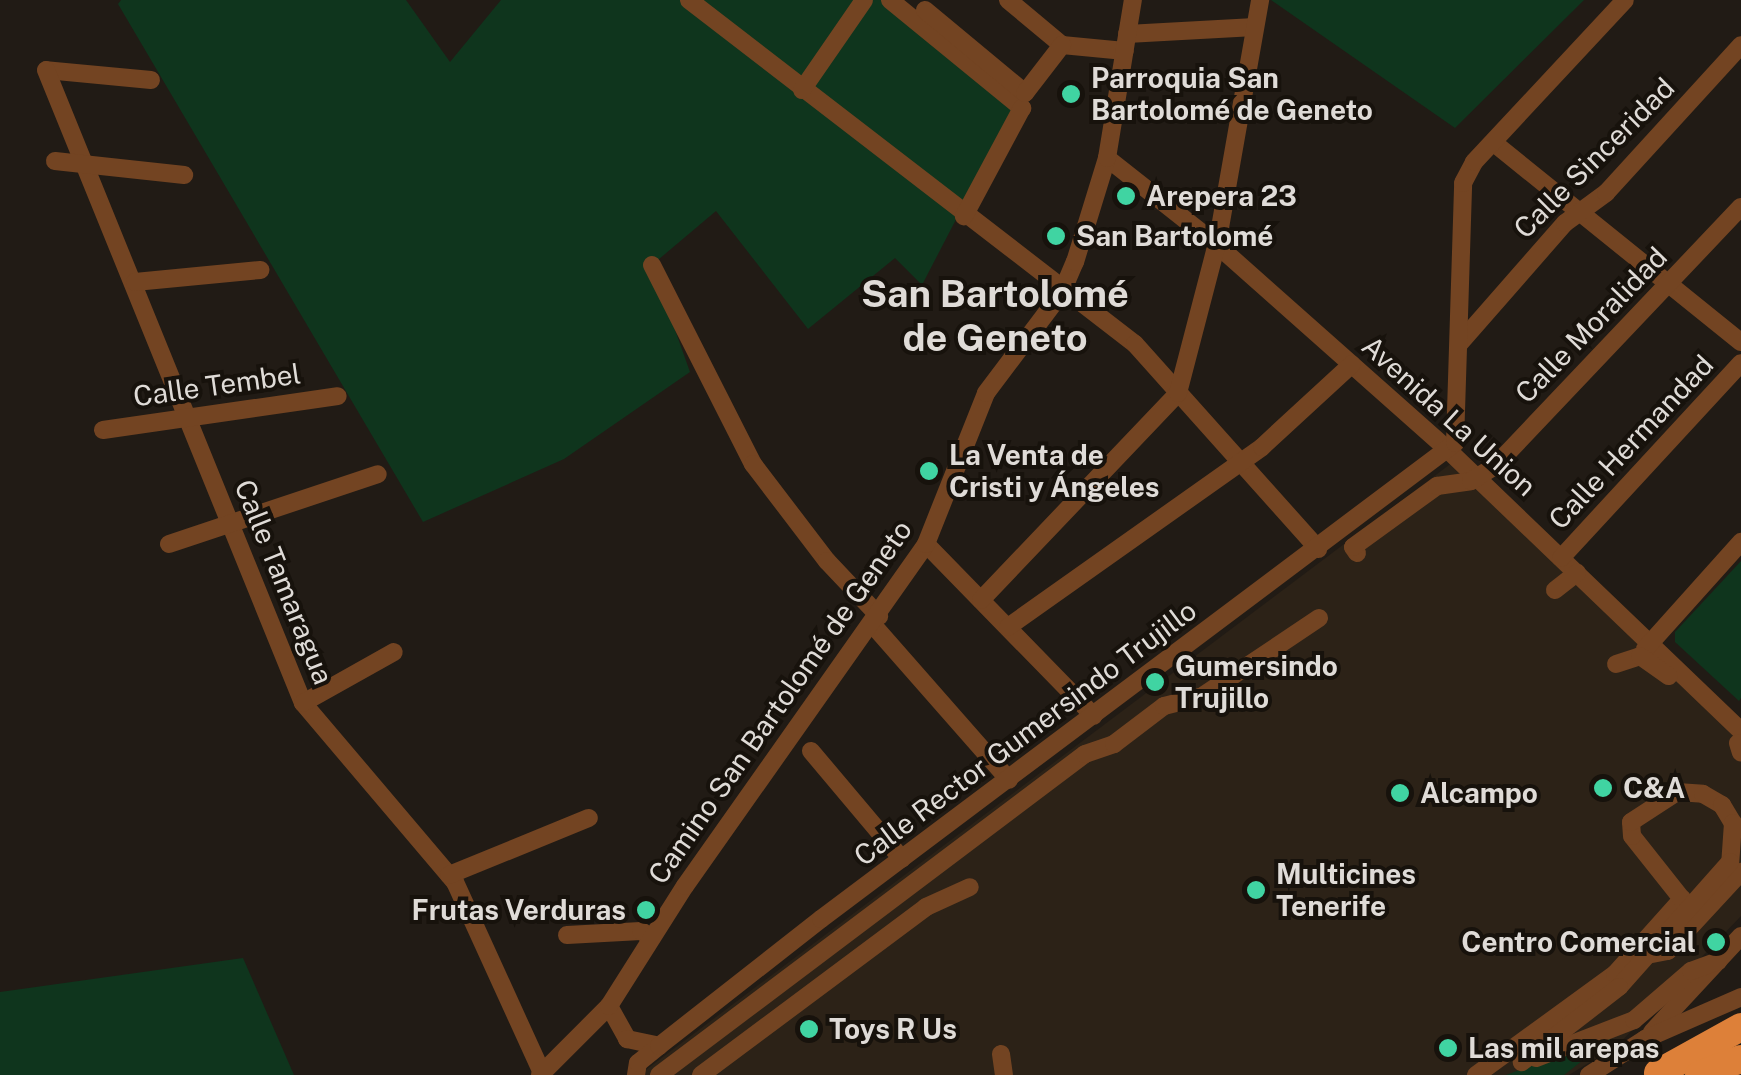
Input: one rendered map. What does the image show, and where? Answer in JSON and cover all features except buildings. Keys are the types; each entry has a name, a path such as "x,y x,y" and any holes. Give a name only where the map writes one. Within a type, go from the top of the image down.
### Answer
{"highway":[{"path":"1655,1074 1741,1028"},
{"path":"1655,1074 1741,1045"},
{"path":"1699,1075 1741,1059"}],"street":[{"path":"689,0 1062,292 1135,344 1318,549"},
{"path":"802,90 864,0"},
{"path":"890,0 1022,108 964,216"},
{"path":"1008,0 1062,45 1255,27"},
{"name":"Camino San Bartolomé de Geneto","path":"541,1074 609,1006 651,937 926,544 986,392 1062,292 1108,158 1133,0"},
{"path":"981,600 1178,393 1216,244 1260,0"},
{"path":"1453,444 1464,182 1474,162 1625,0"},
{"path":"925,10 1025,93 1062,45"},
{"name":"Calle Sinceridad","path":"1459,344 1486,309 1741,45"},
{"name":"Calle Tamaragua","path":"151,80 46,70 89,166 302,703 449,875 541,1074"},
{"path":"1494,142 1741,342"},
{"name":"Avenida La Union","path":"1108,158 1216,244 1432,436 1453,444 1476,476 1577,573 1644,649 1740,743"},
{"path":"55,162 184,175"},
{"name":"Calle Moralidad","path":"1476,476 1495,466 1655,292 1669,285 1741,207"},
{"path":"652,265 754,464 827,561 1009,780"},
{"path":"135,282 260,270"},
{"path":"1458,281 1467,299 1486,309"},
{"name":"Calle Hermandad","path":"1561,558 1741,363"},
{"path":"1008,626 1241,462 1352,364"},
{"name":"Calle Tembel","path":"103,430 338,396"},
{"path":"1432,436 1450,430 1457,418"},
{"name":"Calle Rector Gumersindo Trujillo","path":"637,1069 658,1046 902,859 1453,444"},
{"path":"170,544 378,474"},
{"path":"1357,553 1354,547 1437,486 1476,476"},
{"path":"1616,664 1644,649 1741,542"},
{"path":"926,544 1094,716"},
{"path":"1554,590 1577,573"},
{"path":"659,1075 1085,754 1114,744 1164,706 1201,697 1319,618"},
{"path":"302,703 394,652"},
{"path":"812,751 902,859"},
{"path":"1476,1075 1615,974 1682,899 1632,836 1631,822 1677,792 1703,794 1722,805 1733,822 1730,862 1619,987 1522,1062 1634,1020 1692,971 1718,962"},
{"path":"449,875 589,818"},
{"path":"1647,955 1668,951 1741,872"},
{"path":"702,1075 926,907 970,887"},
{"path":"567,935 641,931 651,937"},
{"path":"1645,1039 1741,936"},
{"path":"1589,1075 1645,1039 1741,997"},
{"path":"609,1006 627,1039"},
{"path":"590,1027 658,1046"},
{"path":"1001,1054 1004,1075"}],"shaded area":[{"path":"1461,456 1741,723 1741,916 1618,1045 1569,1075 639,1075"}],"green space":[{"path":"121,0 406,0 450,62 501,0 901,0 1018,100 922,285 895,258 808,329 716,211 652,265 690,372 564,459 423,522 118,4"},
{"path":"1271,0 1584,0 1455,128"},
{"path":"1741,561 1739,701 1675,642 1675,632"},
{"path":"243,958 294,1075 0,1075 0,992"},
{"path":"1618,1033 1564,1075 1506,1075"}],"place":[{"name":"Parroquia San Bartolomé de Geneto","path":"1071,94"},
{"name":"Arepera 23","path":"1126,196"},
{"name":"San Bartolomé","path":"1056,236"},
{"name":"La Venta de Cristi y Ángeles","path":"929,471"},
{"name":"Gumersindo Trujillo","path":"1155,682"},
{"name":"C&A","path":"1603,788"},
{"name":"Alcampo","path":"1400,793"},
{"name":"Multicines Tenerife","path":"1256,890"},
{"name":"Frutas Verduras","path":"646,910"},
{"name":"Centro Comercial","path":"1716,942"},
{"name":"Toys R Us","path":"809,1029"},
{"name":"Las mil arepas","path":"1448,1048"}],"district":[{"name":"San Bartolomé de Geneto","path":"995,316"}]}
